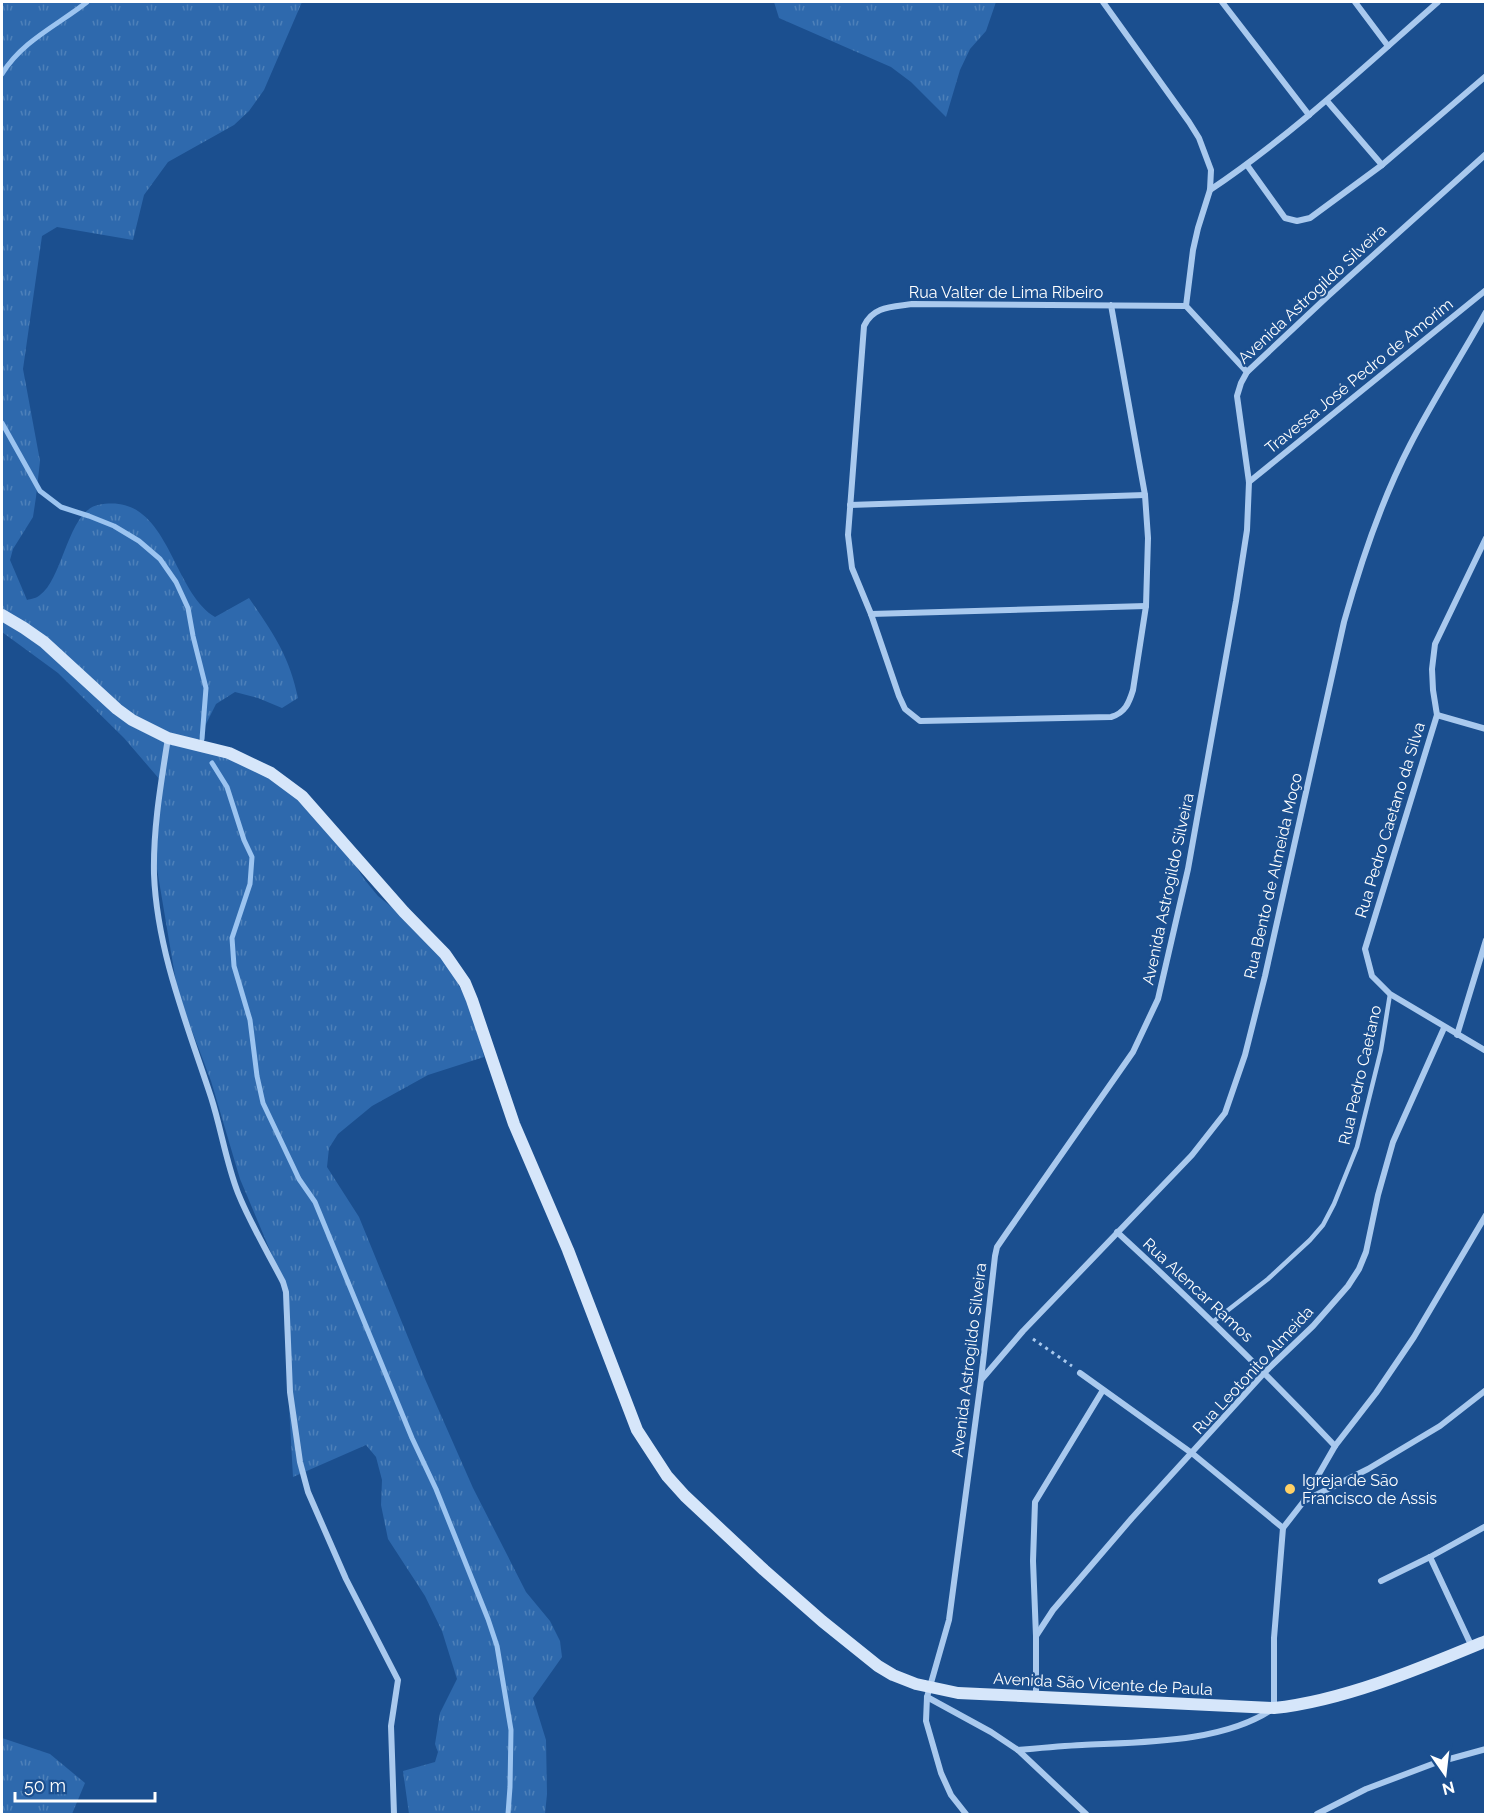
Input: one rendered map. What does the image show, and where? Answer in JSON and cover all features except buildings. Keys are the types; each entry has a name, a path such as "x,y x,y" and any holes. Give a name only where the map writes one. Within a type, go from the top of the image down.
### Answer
{"street":[{"path":"1103,2 1199,138 1211,170 1210,190 1198,228 1186,306"},
{"path":"1222,2 1309,115"},
{"path":"1355,2 1388,46"},
{"path":"1210,190 1247,165 1309,115 1438,2"},
{"path":"1247,165 1286,218 1297,221 1310,218 1382,165 1485,76"},
{"path":"1327,100 1382,165"},
{"name":"Avenida Astrogildo Silveira","path":"966,1815 951,1795 935,1757 926,1721 929,1692 949,1620 997,1247 1133,1052 1158,999 1188,869 1247,530 1249,482 1237,396 1247,372 1485,154"},
{"name":"Travessa José Pedro de Amorim","path":"1249,482 1485,290"},
{"name":"Rua Valter de Lima Ribeiro","path":"912,304 1111,305 1145,495 1148,538 1146,606 1133,690 1125,708 1119,715 920,721 905,709 899,696 871,614 852,568 848,535 864,326 868,317 875,311 912,304"},
{"path":"1111,305 1186,306 1247,372"},
{"name":"Rua Bento de Almeida Moço","path":"981,1380 1023,1331 1192,1155 1226,1113 1245,1055 1262,987 1356,577 1396,474 1428,412 1485,312"},
{"path":"850,505 1145,495"},
{"name":"Rua Pedro Caetano da Silva","path":"1390,994 1372,976 1365,949 1437,716 1432,669 1435,644 1485,538"},
{"path":"871,614 1146,606"},
{"name":"Avenida São Vicente de Paula","path":"2,615 44,642 132,720 168,738 229,753 271,772 302,796 404,912 445,954 469,992 514,1124 568,1250 637,1430 667,1476 704,1516 822,1621 878,1666 929,1692 1274,1708 1300,1705 1326,1698 1485,1641"},
{"path":"1437,716 1485,729"},
{"path":"168,738 158,793 156,823 154,872 159,915 178,1004 212,1098 239,1195 286,1292 290,1392 300,1462 308,1492 346,1579 398,1680 390,1735 394,1815"},
{"path":"1457,1035 1485,940"},
{"path":"1390,994 1485,1051"},
{"name":"Rua Leotonito Almeida","path":"1036,1636 1053,1610 1080,1577 1265,1372 1313,1326 1348,1286 1366,1252 1382,1179 1393,1142 1444,1028"},
{"path":"1274,1708 1274,1638 1283,1528 1304,1501 1335,1446 1376,1393 1414,1337 1485,1215"},
{"name":"Rua Alencar Ramos","path":"1117,1232 1265,1372 1335,1446"},
{"path":"1080,1373 1193,1454 1283,1528"},
{"path":"1036,1696 1033,1561 1035,1502 1103,1390"},
{"path":"1304,1501 1368,1469 1440,1426 1485,1390"},
{"path":"1381,1581 1485,1526"},
{"path":"1430,1557 1472,1647"},
{"path":"929,1692 1018,1750 1086,1815"},
{"name":"Avenida São Vicente de Paula","path":"1018,1750 1123,1744 1201,1735 1259,1719 1274,1708"},
{"path":"1317,1815 1366,1789 1435,1763 1485,1749"}],"lane":[{"name":"Rua Pedro Caetano","path":"1214,1322 1268,1279 1323,1225 1357,1147 1381,1050 1390,994"}],"path":[{"path":"1023,1331 1080,1373"}],"green space":[{"path":"2,2 302,2 264,90 249,111 234,125 168,162 144,195 133,240 57,227 42,236 23,369 40,461 33,517 13,549 10,560 27,600 37,597 48,587 73,532 88,510 98,505 122,504 140,512 154,527 200,604 215,617 249,598 285,657 298,698 282,708 235,692 216,704 196,744 285,781 346,850 378,896 415,926 445,959 475,1016 484,1057 428,1075 372,1106 338,1134 329,1148 327,1167 359,1217 425,1379 473,1488 526,1592 550,1621 560,1641 562,1657 533,1698 546,1740 545,1814 409,1814 403,1771 435,1762 438,1752 435,1744 440,1713 457,1679 442,1631 425,1596 388,1539 381,1505 382,1480 376,1457 366,1445 293,1477 282,1279 240,1179 211,1081 178,994 156,863 161,781 124,738 58,673 2,632"},
{"path":"774,2 996,2 986,31 970,49 960,70 946,117 911,82 891,67 779,18"},
{"path":"2,1738 50,1754 85,1783 72,1814 2,1814"}],"waterway":[{"path":"2,74 10,62 30,43 87,2"},
{"path":"2,423 40,491 61,507 114,526 139,541 160,559 176,582 188,608 206,688 202,739"},
{"path":"212,763 227,787 244,840 252,857 250,884 232,938 234,966 250,1020 263,1103 299,1179 315,1202 488,1619 497,1646 511,1730 508,1814"}],"place":[{"name":"Igreja de São Francisco de Assis","path":"1290,1489"}]}
